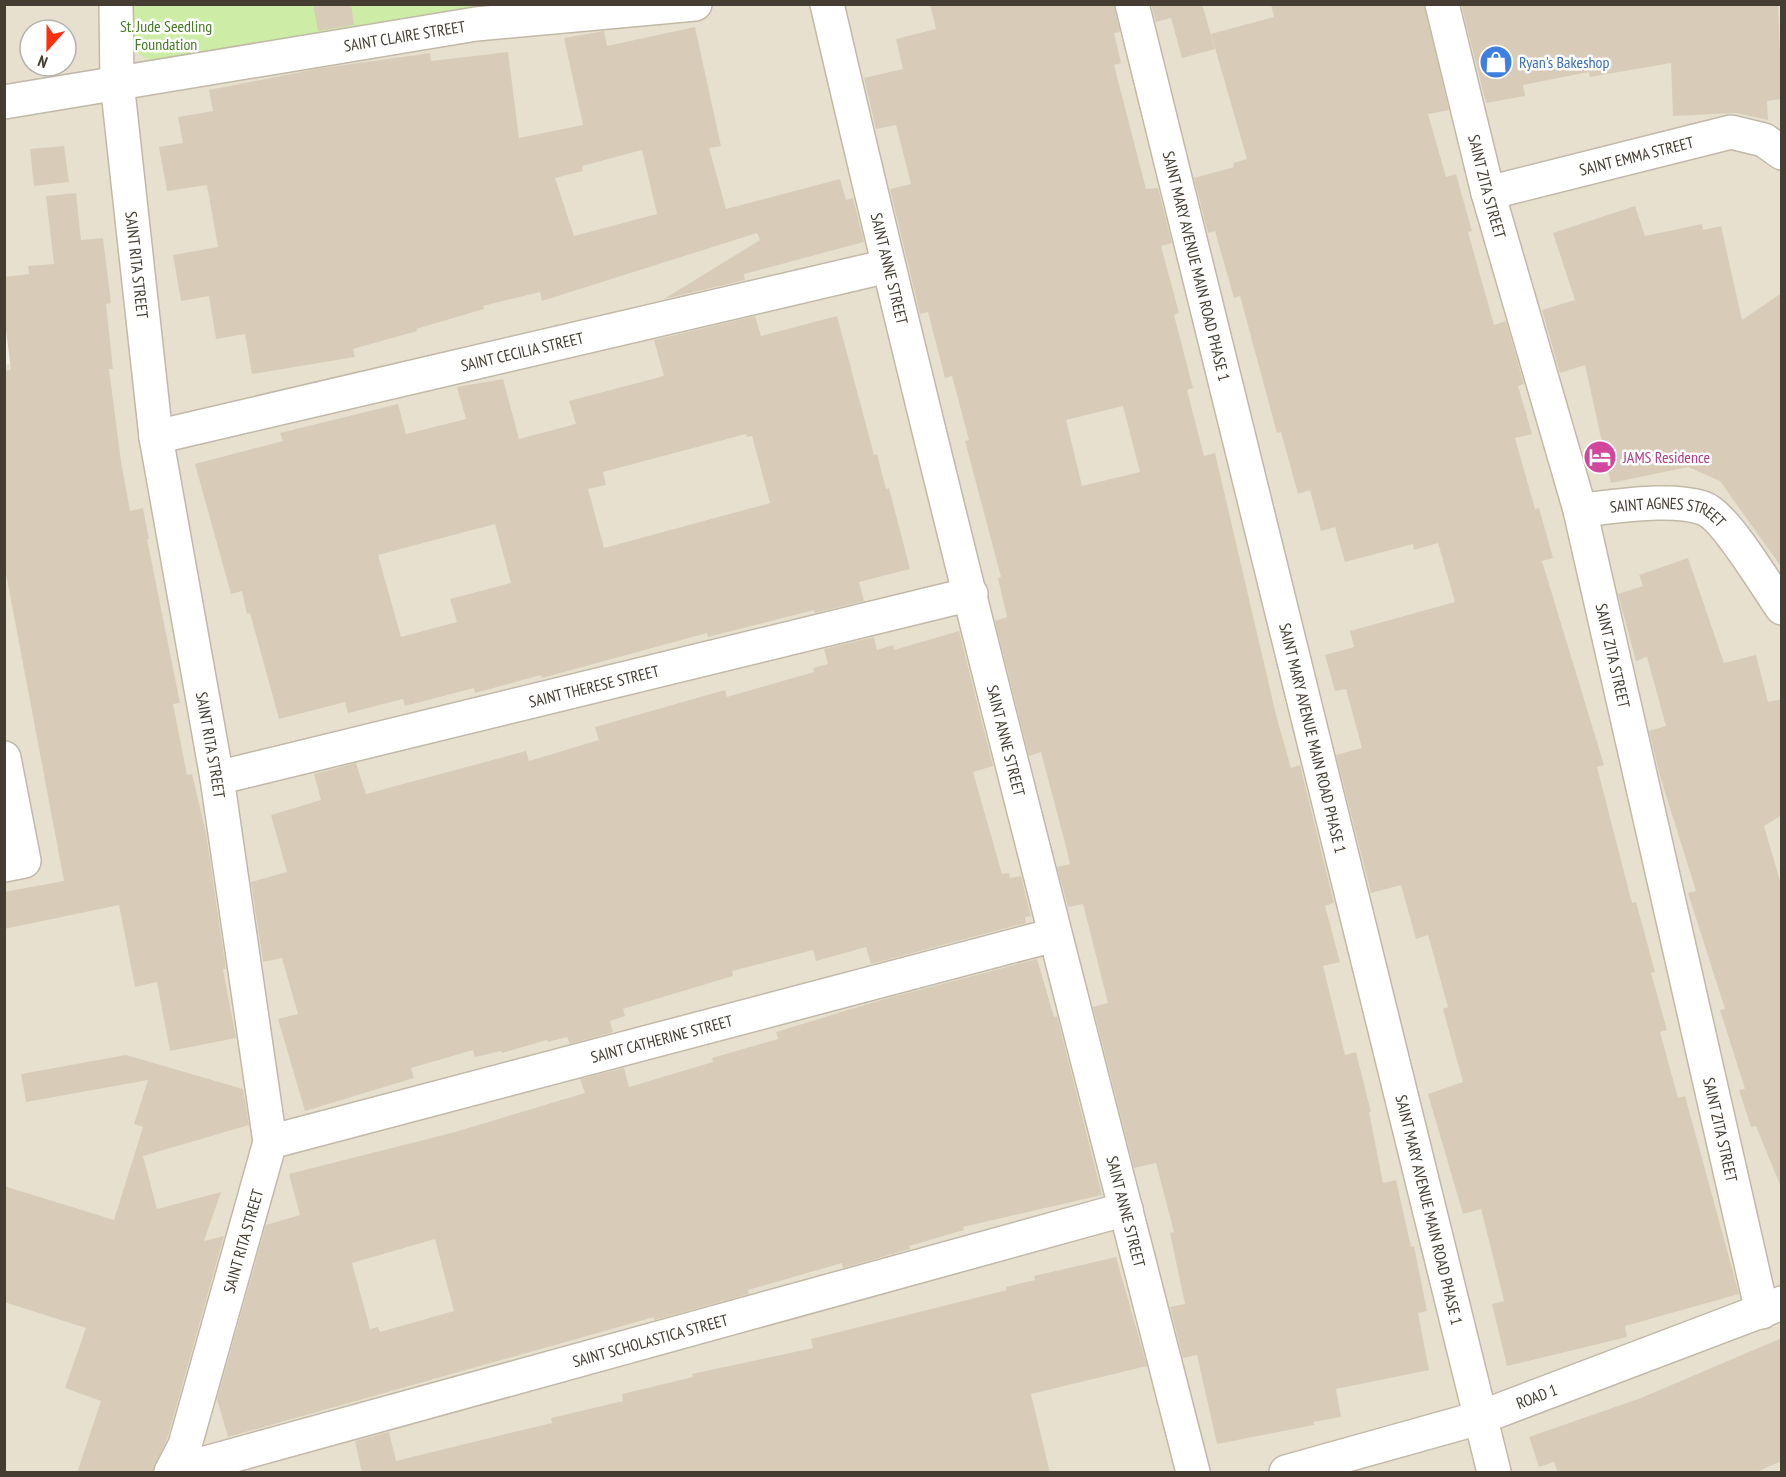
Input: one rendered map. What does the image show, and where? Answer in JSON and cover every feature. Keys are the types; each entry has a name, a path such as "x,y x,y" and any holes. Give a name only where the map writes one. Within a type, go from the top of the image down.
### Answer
{"street":[{"name":"SAINT RITA STREET","path":"116,4 117,82 156,437 218,778 270,1142 185,1445 172,1473"},
{"name":"SAINT CLAIRE STREET","path":"4,102 476,24 695,4"},
{"name":"SAINT ANNE STREET","path":"827,4 888,266 1054,935 1193,1473"},
{"name":"SAINT MARY AVENUE MAIN ROAD PHASE 1","path":"1132,4 1494,1473"},
{"name":"SAINT ZITA STREET","path":"1442,4 1488,193 1580,510 1772,1307"},
{"name":"SAINT EMMA STREET","path":"1488,193 1731,132 1764,140 1782,153"},
{"name":"SAINT CECILIA STREET","path":"156,437 888,266"},
{"name":"SAINT AGNES STREET","path":"1580,510 1675,504 1705,508 1723,522 1782,609"},
{"name":"SAINT THERESE STREET","path":"218,778 971,594"},
{"path":"4,758 14,863"},
{"name":"SAINT CATHERINE STREET","path":"270,1142 1054,935"},
{"name":"SAINT SCHOLASTICA STREET","path":"172,1473 1126,1209"},
{"name":"ROAD 1","path":"1286,1473 1479,1418 1772,1307"}],"shaded area":[{"path":"5,5 1781,5 1781,1472 5,1472 4,365 18,363 5,324"}],"green space":[{"name":"St. Jude Seedling Foundation","path":"127,5 495,5 160,67 128,47"}],"building":[{"path":"313,4 351,4 354,25 318,31"},
{"path":"930,4 1114,4 1120,32 1114,33 1121,63 1114,65 1146,189 1158,188 1172,243 1161,246 1179,313 1174,315 1193,388 1187,390 1204,456 1215,453 1277,719 1291,768 1300,765 1334,903 1325,906 1340,962 1323,966 1345,1055 1356,1052 1371,1112 1369,1112 1383,1183 1396,1180 1411,1247 1414,1246 1427,1311 1418,1313 1429,1370 1336,1389 1341,1417 1313,1422 1314,1425 1217,1444 1197,1355 1183,1358 1170,1307 1185,1304 1170,1233 1174,1232 1156,1163 1134,1168 1093,1007 1108,1003 1083,904 1068,907 1057,867 1070,864 1065,843 1041,752 1029,756 995,621 1007,617 998,578 1001,577 965,441 969,440 952,376 945,378 928,312 920,314 890,189 911,184 896,125 876,129 864,78 903,69 896,39 936,29","holes":["1123,406 1140,472 1082,486 1066,420"]},
{"path":"1151,4 1202,4 1215,49 1182,58 1171,18 1156,22"},
{"path":"1271,4 1424,4 1449,110 1428,114 1446,177 1456,174 1472,231 1468,232 1494,325 1506,321 1524,384 1518,386 1532,434 1515,438 1535,509 1539,508 1553,558 1542,561 1604,765 1597,767 1632,903 1636,902 1655,972 1651,973 1667,1030 1660,1032 1678,1098 1685,1096 1739,1294 1625,1326 1627,1337 1507,1366 1492,1304 1504,1301 1481,1209 1463,1214 1428,1094 1463,1082 1443,1009 1448,1007 1428,935 1416,939 1401,885 1371,893 1336,755 1362,748 1346,689 1335,691 1325,655 1354,647 1350,631 1455,602 1438,543 1414,550 1413,544 1345,562 1335,527 1321,531 1310,490 1298,494 1281,432 1277,433 1240,296 1234,298 1215,231 1208,233 1194,178 1234,167 1233,163 1247,159 1211,34 1274,17"},
{"path":"1461,4 1778,4 1782,99 1767,101 1768,120 1736,113 1673,116 1671,63 1590,77 1589,72 1523,85 1525,96 1486,103"},
{"path":"695,27 721,146 709,148 726,209 840,179 846,200 853,198 864,242 744,274 745,280 664,299 760,240 757,233 542,301 540,292 483,306 484,309 353,349 355,357 252,374 245,334 216,339 209,296 181,301 173,255 218,247 207,185 167,191 159,147 183,143 178,117 213,111 209,90 316,69 430,53 431,61 508,52 519,138 583,125 564,38 604,31 607,46","holes":["642,150 657,214 574,236 555,178 583,171 582,166"]},
{"path":"64,146 69,182 34,186 30,149"},
{"path":"76,193 81,240 103,238 111,303 106,304 113,369 109,369 121,461 130,511 143,508 149,539 147,539 180,703 173,704 187,775 192,774 206,833 226,969 223,969 236,1038 170,1051 157,982 135,987 119,905 4,929 4,892 64,881 4,563 4,371 11,370 4,314 4,277 29,274 28,266 54,264 46,196"},
{"path":"1635,206 1645,236 1702,224 1703,230 1721,226 1742,320 1782,293 1782,568 1720,481 1688,467 1611,483 1585,365 1560,373 1542,310 1575,300 1553,233"},
{"path":"755,316 761,336 837,316 874,455 877,454 886,489 889,488 910,569 859,582 864,601 815,613 814,610 708,637 707,633 542,678 541,675 475,693 474,688 405,706 403,699 348,713 345,702 279,719 242,591 231,594 195,464 283,441 280,433 398,404 406,434 466,419 457,387 503,379 519,439 576,424 569,401 664,376 654,340","holes":["746,434 747,437 752,436 770,503 604,548 588,489 606,485 603,472","495,524 511,583 450,599 457,622 401,637 378,555"]},
{"path":"1688,558 1724,663 1756,655 1768,702 1782,699 1782,815 1764,826 1782,888 1780,1185 1756,1126 1751,1127 1739,1090 1745,1089 1720,1010 1725,1009 1688,893 1696,891 1660,776 1649,731 1666,726 1647,657 1636,661 1618,594 1643,586 1639,575"},
{"path":"959,631 993,766 973,772 1002,874 1009,873 1010,878 1021,876 1031,916 1025,917 1026,923 871,964 866,947 816,961 813,950 732,971 733,976 623,1009 625,1016 610,1021 613,1032 570,1044 567,1037 548,1042 547,1040 502,1053 501,1051 475,1057 473,1050 411,1068 414,1078 305,1111 278,1019 298,1014 282,958 263,962 251,882 287,872 271,815 321,800 314,774 356,763 366,794 526,751 529,761 599,740 595,727 725,690 727,697 814,672 813,668 828,664 824,649 874,637 877,650 893,645 894,650"},
{"path":"1037,959 1054,1017 1057,1016 1102,1195 963,1227 964,1230 909,1246 910,1249 843,1268 842,1263 748,1290 749,1294 654,1320 654,1317 228,1437 217,1399 266,1225 300,1215 289,1174 455,1132 585,1093 580,1079 624,1068 629,1087 713,1062 712,1058 778,1039 776,1032 881,1000","holes":["435,1239 454,1311 380,1332 378,1327 370,1329 352,1263"]},
{"path":"126,1055 243,1089 249,1125 143,1156 157,1209 221,1192 204,1241 224,1236 168,1436 152,1473 77,1473 101,1401 65,1388 86,1328 4,1302 4,1186 114,1220 143,1127 134,1124 148,1080 26,1102 21,1074"},
{"path":"1116,1257 1147,1366 1031,1394 1050,1473 362,1473 355,1441 389,1432 396,1461 552,1423 551,1418 623,1401 622,1394 693,1377 692,1374 813,1348 811,1339 1007,1290 1006,1287 1035,1280 1034,1276"},
{"path":"1782,1338 1782,1461 1754,1473 1558,1473 1554,1462 1539,1467 1529,1437 1641,1398"}],"place":[{"name":"Ryan's Bakeshop","path":"1496,62"},
{"name":"JAMS Residence","path":"1600,457"}]}
